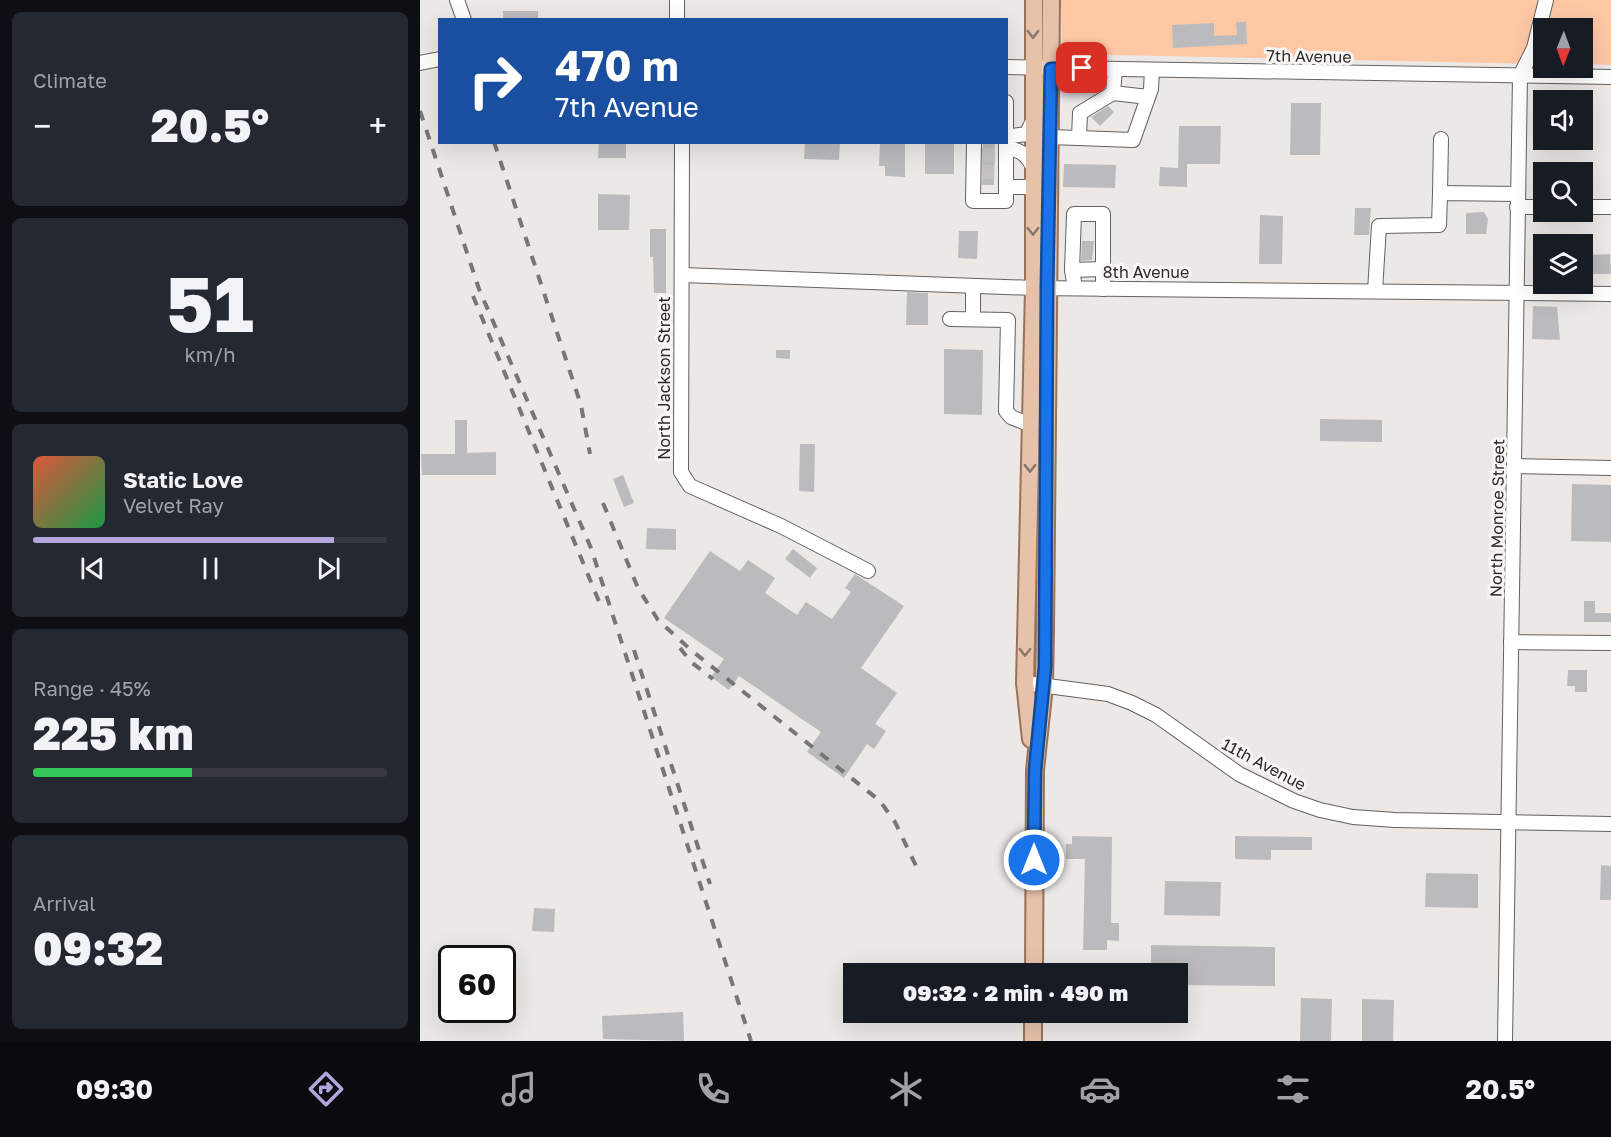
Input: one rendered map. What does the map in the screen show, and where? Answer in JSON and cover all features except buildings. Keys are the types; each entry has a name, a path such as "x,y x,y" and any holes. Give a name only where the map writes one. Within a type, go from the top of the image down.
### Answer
{"main road":[{"path":"1034,0 1032,187 1041,288 1044,686 1035,770 1034,963"},
{"path":"1035,770 1025,684 1031,424 1041,288 1048,242 1051,0"},
{"path":"1033,1023 1033,1041"}],"street":[{"path":"458,0 463,18"},
{"path":"677,0 677,18"},
{"name":"North Monroe Street","path":"1505,1041 1520,76 1534,48 1546,0"},
{"path":"420,63 438,59"},
{"name":"7th Avenue","path":"1008,67 1611,77"},
{"path":"1113,93 1115,69"},
{"path":"1050,137 1133,140 1148,97 1152,70"},
{"path":"1079,138 1080,112 1113,93 1148,97"},
{"path":"1008,142 1026,134 1032,123"},
{"path":"1376,291 1379,226 1438,225 1441,139"},
{"name":"North Jackson Street","path":"682,144 681,472 690,486 781,526 868,571"},
{"path":"994,148 1018,150 1027,156 1032,165"},
{"path":"994,148 989,172 973,201 1006,201 1006,187"},
{"path":"989,172 994,148"},
{"path":"989,172 1006,187 1032,187"},
{"path":"1440,193 1517,200 1533,204"},
{"path":"1593,207 1611,207"},
{"path":"1075,288 1072,270 1074,214 1102,214 1103,289"},
{"path":"1048,242 1073,242"},
{"path":"1072,270 1103,269"},
{"name":"8th Avenue","path":"682,275 1041,288 1611,294"},
{"path":"973,319 974,286"},
{"path":"950,319 1008,320 1006,411 1011,417 1031,424"},
{"path":"1514,466 1611,468"},
{"path":"1511,642 1611,643"},
{"name":"11th Avenue","path":"1025,684 1108,694 1132,703 1156,715 1239,774 1294,801 1320,810 1353,817 1611,824"}],"shaded area":[{"path":"1061,0 1611,0 1611,65 1593,64 1593,18 1533,18 1533,64 1062,54"}],"tunnel":[{"path":"982,155 995,155"},
{"path":"982,172 994,172"}],"railway":[{"path":"420,111 479,289 591,548 751,1041"},
{"path":"495,144 581,405 590,454"},
{"path":"473,296 600,604"},
{"path":"603,503 638,588 658,620 691,650 880,801 895,822 919,872"},
{"path":"680,648 691,662 713,679"},
{"path":"634,650 710,884"}],"route":[{"path":"1034,860 1035,770 1045,667 1047,288 1051,69 1082,68"}]}
